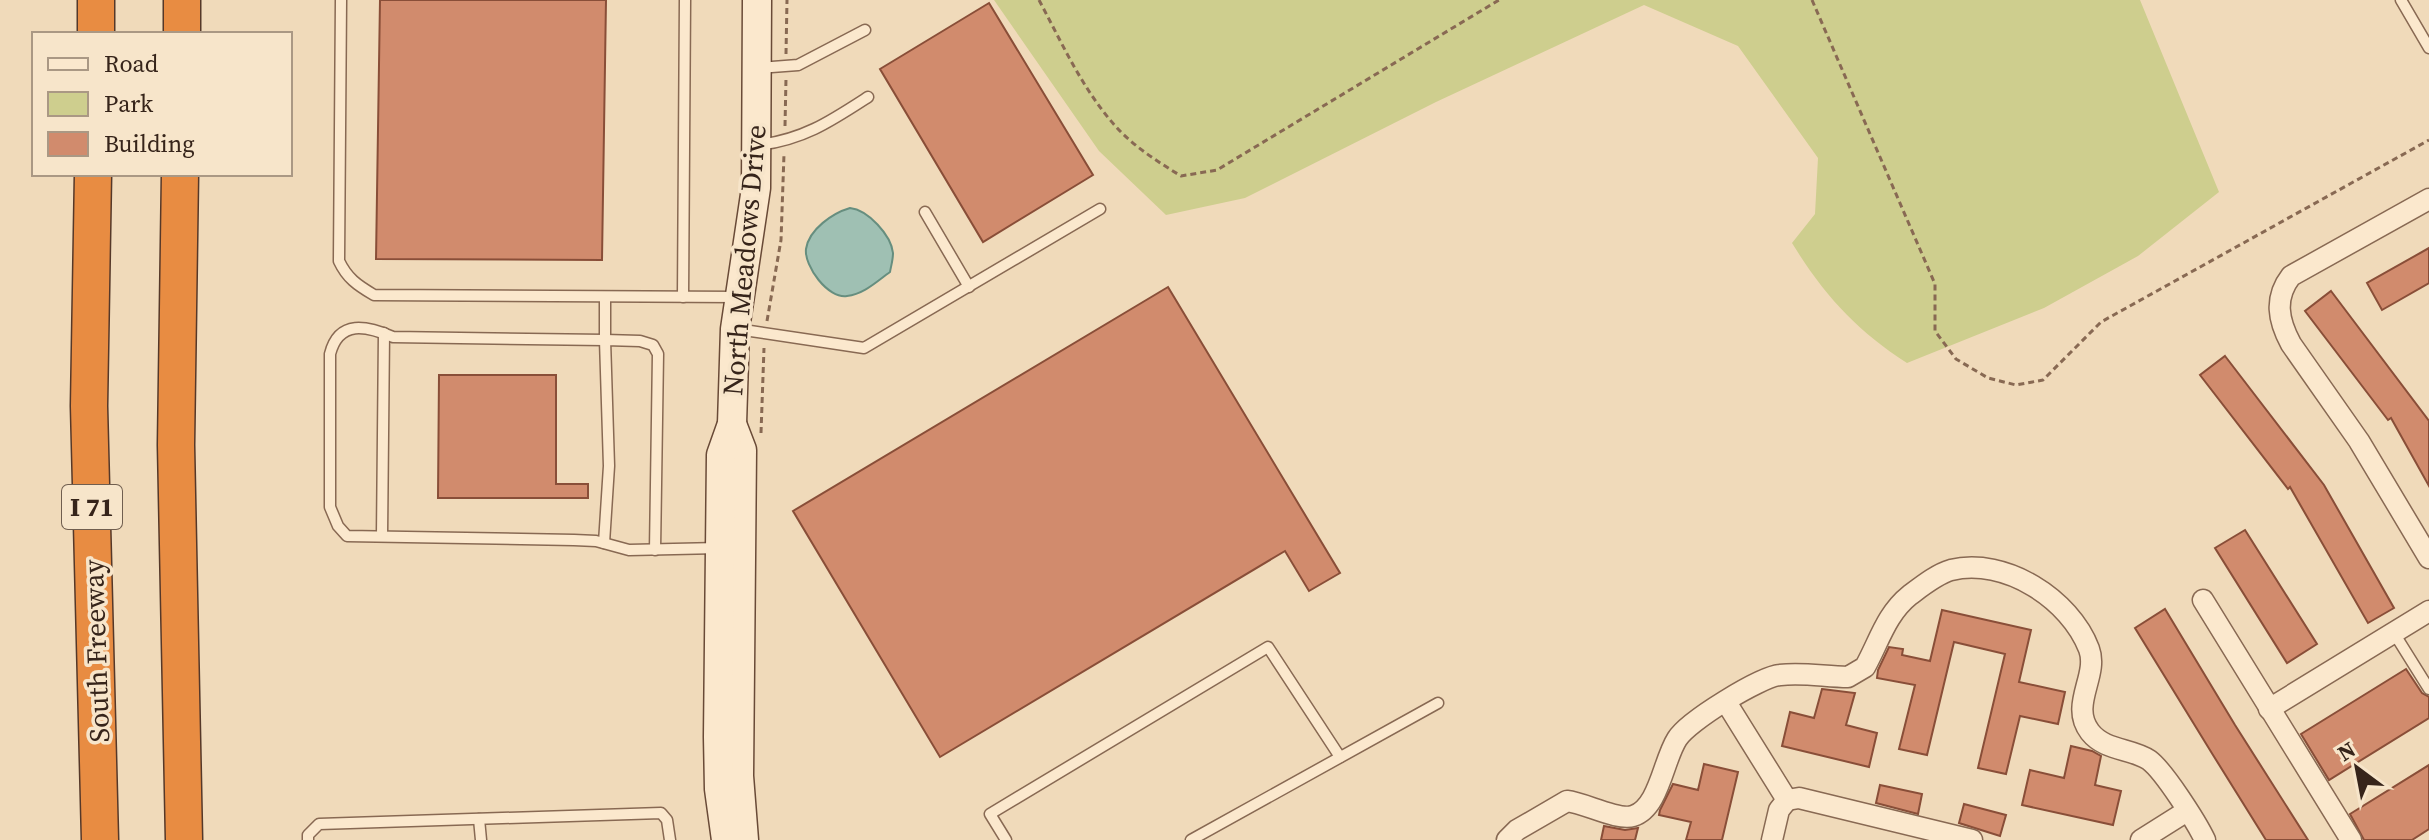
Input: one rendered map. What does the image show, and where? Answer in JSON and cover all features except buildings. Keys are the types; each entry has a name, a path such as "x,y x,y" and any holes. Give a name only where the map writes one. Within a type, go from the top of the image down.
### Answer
{"highway":[{"path":"96,0 96,32"},
{"path":"182,0 182,32"},
{"name":"South Freeway","path":"93,176 89,406 100,840"},
{"path":"180,176 176,445 184,840"}],"street":[{"name":"North Meadows Drive","path":"744,840 731,547 721,455 732,424 735,329 756,188 757,0"},
{"path":"2429,199 2291,276 2281,294 2279,307 2284,332 2291,344 2359,441 2429,558"},
{"name":"North Meadows Drive","path":"726,840 719,789 731,547"},
{"path":"1507,840 1517,830 1567,801 1629,818 1642,812 1652,802 1677,737 1757,682 1777,675 1848,677 1857,673 1865,667 1894,611 1909,596 1948,571 1979,569 2004,573 2037,587 2065,610 2090,651 2082,715 2091,735 2110,747 2149,760 2165,778 2205,840"},
{"path":"2203,600 2351,840"},
{"path":"2269,709 2429,611"},
{"path":"1726,702 1787,800"},
{"path":"1772,840 1779,810 1787,800 1799,798 1972,840"},
{"path":"2141,840 2187,811"}],"lane":[{"path":"341,0 338,226 339,261 345,275 374,295 739,297"},
{"path":"683,297 685,0"},
{"path":"2401,0 2429,48"},
{"path":"757,68 786,67 810,60 865,30"},
{"path":"756,145 785,142 825,125 868,97"},
{"path":"735,329 864,348 1100,209"},
{"path":"925,212 969,287"},
{"path":"604,543 609,466 605,297"},
{"path":"655,550 658,354 653,345 640,341 393,337 370,327 346,330 334,341 330,354 330,507 338,526 347,536 574,540 604,543 629,550 655,550 731,547"},
{"path":"382,536 384,333"},
{"path":"2394,633 2429,689"},
{"path":"1006,840 990,814 1268,647 1340,757"},
{"path":"1191,840 1438,703"},
{"path":"308,840 308,835 319,824 661,813 667,820 670,840"},
{"path":"479,819 481,840"}],"path":[{"path":"761,434 761,370 770,292 781,240 787,0"},
{"path":"1039,0 1081,79 1120,131 1148,155 1181,176 1217,170 1499,0"},
{"path":"1812,0 1935,284 1935,331 1956,359 1988,378 2016,385 2043,380 2101,322 2429,140"}],"green space":[{"path":"994,0 2140,0 2219,192 2138,256 2044,308 1907,363 1872,338 1842,310 1792,243 1815,214 1818,158 1738,46 1644,5 1436,102 1245,198 1166,215 1099,151"}],"shaded area":[{"path":"850,208 864,213 878,224 888,239 893,258 890,272 875,283 853,295 840,296 825,287 813,272 806,249 812,235 823,223"}]}
